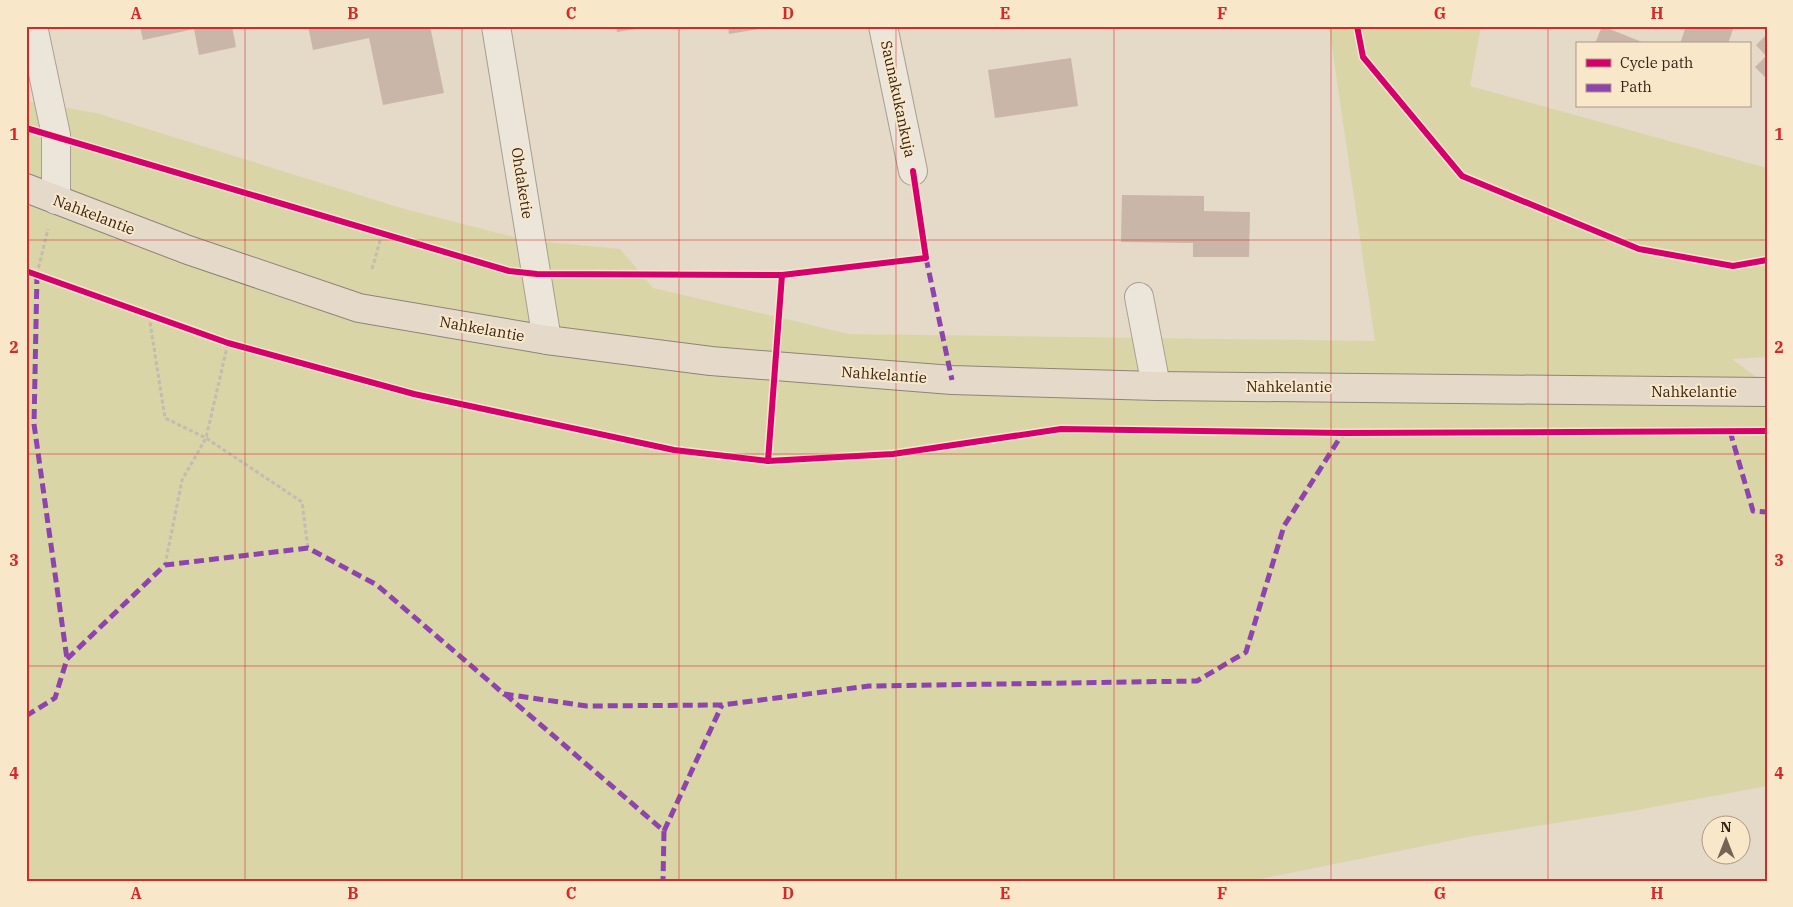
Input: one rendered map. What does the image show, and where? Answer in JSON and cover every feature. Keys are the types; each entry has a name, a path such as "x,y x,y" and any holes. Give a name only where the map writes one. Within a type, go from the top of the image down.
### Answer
{"main road":[{"name":"Nahkelantie","path":"26,188 188,250 359,308 546,340 711,362 952,380 1156,386 1767,392"}],"street":[{"path":"33,26 56,135 56,200"},
{"name":"Ohdaketie","path":"496,26 546,340"},
{"name":"Saunakukankuja","path":"883,26 913,171"},
{"path":"1139,297 1156,386"}],"path":[{"path":"46,278 34,273 56,200"},
{"path":"373,231 391,236"},
{"path":"372,270 382,234"},
{"path":"140,312 158,319"},
{"path":"149,316 165,418 206,438 302,502 308,548"},
{"path":"219,340 237,346"},
{"path":"165,565 182,480 206,438 228,343"}],"shaded area":[{"path":"1329,26 1481,26 1470,86 1767,168 1767,357 1732,359 1767,385 1767,786 1632,811 1473,836 1250,881 26,881 26,101 96,113 401,208 525,240 620,249 653,288 849,334 1375,341"}],"building":[{"path":"140,26 232,26 236,47 199,55 194,29 143,40"},
{"path":"308,26 430,26 444,93 383,105 369,38 313,50"},
{"path":"616,26 647,26 647,27 617,32"},
{"path":"728,26 758,26 759,29 729,34"},
{"path":"1602,26 1642,42 1596,42"},
{"path":"1686,26 1734,26 1729,42 1681,42"},
{"path":"1767,34 1767,79 1755,67 1766,56 1756,45"},
{"path":"1071,58 1078,106 995,118 988,70"},
{"path":"1122,195 1204,196 1204,211 1250,212 1249,257 1193,257 1193,243 1121,242"}],"marked path":[{"path":"926,258 952,380"},
{"path":"37,274 34,424 67,659"},
{"path":"1730,431 1753,511 1767,512"},
{"path":"26,716 55,698 67,659 165,565 308,548 377,585 504,694 587,706 722,705 869,686 1197,681 1246,652 1284,526 1343,433"},
{"path":"505,694 664,831 663,881"},
{"path":"664,831 722,705"}],"cycle path":[{"path":"1357,26 1363,57 1462,176 1639,249 1733,266 1767,260"},
{"path":"26,128 509,271 537,274 782,275 768,461 893,454 1061,429 1343,433 1767,431"},
{"path":"782,275 926,258 913,171"},
{"path":"26,271 228,343 414,394 674,450 768,461"}]}
